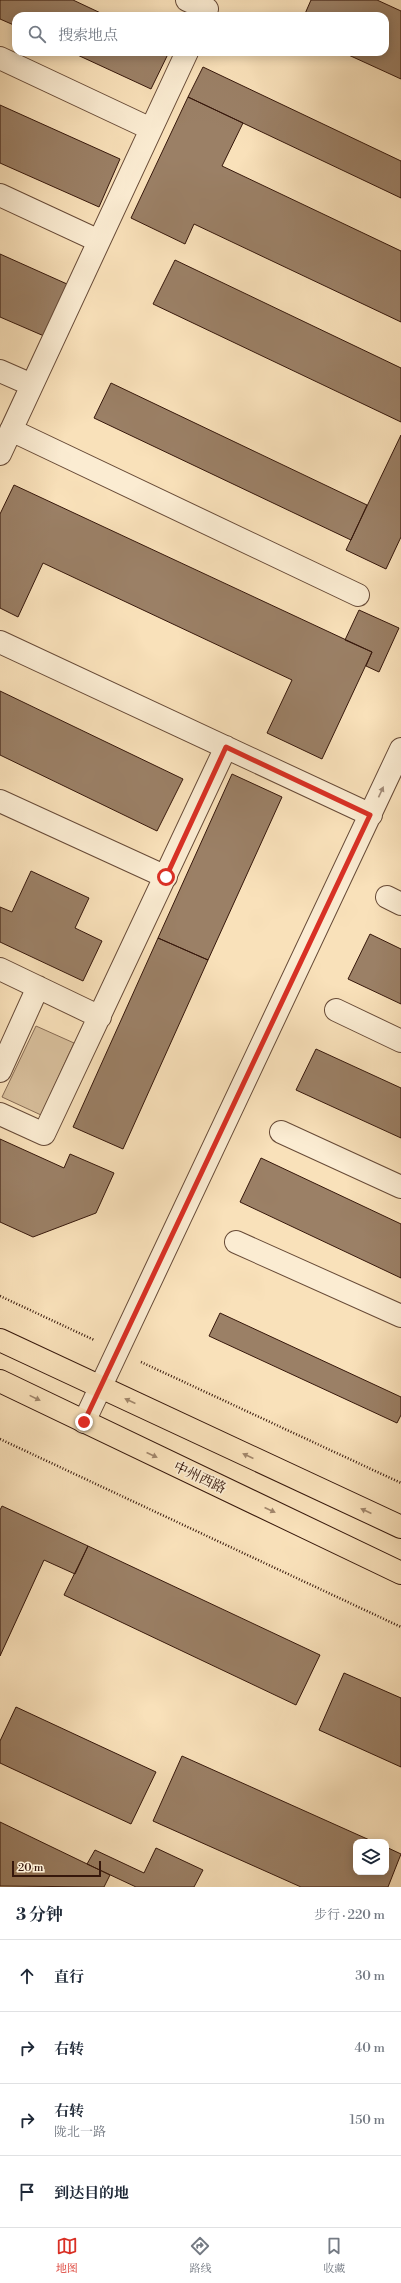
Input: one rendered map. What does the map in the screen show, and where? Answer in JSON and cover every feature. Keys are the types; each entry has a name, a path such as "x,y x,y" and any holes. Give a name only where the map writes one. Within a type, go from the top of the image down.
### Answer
{"main road":[{"path":"0,1340 401,1527"},
{"name":"中州西路","path":"0,1381 401,1573"}],"street":[{"path":"187,0 207,8"},
{"path":"0,454 185,56"},
{"path":"0,58 151,130"},
{"path":"0,195 99,241"},
{"path":"0,371 32,385"},
{"path":"11,430 358,595"},
{"path":"0,642 370,815"},
{"path":"0,1114 44,1134 226,747"},
{"path":"84,1422 401,750"},
{"path":"0,801 166,877"},
{"path":"0,969 100,1017"},
{"path":"0,1071 38,987"},
{"path":"336,1010 401,1041"},
{"path":"281,1132 401,1187"},
{"path":"236,1242 401,1316"}],"path":[{"path":"0,1296 401,1483"},
{"path":"0,1439 401,1627"}],"shaded area":[{"path":"36,1026 74,1043 41,1115 2,1097"}],"building":[{"path":"0,0 73,0 98,12 12,12 12,24 0,19"},
{"path":"311,0 377,0 401,11 401,79 351,56 389,56 389,12 306,12"},
{"path":"80,56 167,56 151,89"},
{"path":"203,67 401,161 401,198 188,97"},
{"path":"188,97 243,123 222,166 401,251 401,322 194,224 185,244 131,218"},
{"path":"0,105 120,159 99,207 0,163"},
{"path":"0,254 67,284 44,336 0,317"},
{"path":"175,260 401,368 401,422 153,304"},
{"path":"111,383 367,505 351,540 94,418"},
{"path":"401,435 401,537 386,569 346,550"},
{"path":"14,485 372,652 322,759 267,733 292,680 43,563 18,617 0,608 0,514"},
{"path":"359,610 399,628 379,672 366,666 372,652 345,640"},
{"path":"0,691 183,779 157,831 0,755"},
{"path":"232,774 282,797 208,960 158,938"},
{"path":"31,871 89,898 75,928 102,941 83,981 0,942 0,907 12,912"},
{"path":"370,934 401,949 401,1004 348,979"},
{"path":"158,938 208,960 123,1149 73,1127"},
{"path":"316,1049 401,1088 401,1138 296,1090"},
{"path":"0,1139 64,1168 70,1154 114,1173 96,1213 33,1237 0,1222"},
{"path":"261,1158 401,1224 401,1278 240,1202"},
{"path":"220,1313 401,1397 401,1415 397,1423 209,1336"},
{"path":"2,1506 88,1546 75,1574 44,1560 0,1656 0,1510"},
{"path":"88,1546 320,1655 296,1705 64,1595"},
{"path":"344,1673 401,1698 401,1767 319,1730"},
{"path":"16,1707 156,1772 131,1824 0,1763 0,1741"},
{"path":"182,1756 367,1839 353,1839 353,1875 389,1875 389,1848 401,1854 388,1887 301,1887 153,1821"},
{"path":"0,1822 110,1875 104,1887 0,1886"},
{"path":"156,1848 203,1870 194,1887 136,1887 87,1864 95,1850 144,1873"}],"route":[{"path":"84,1422 370,815 226,747 166,877"}]}
